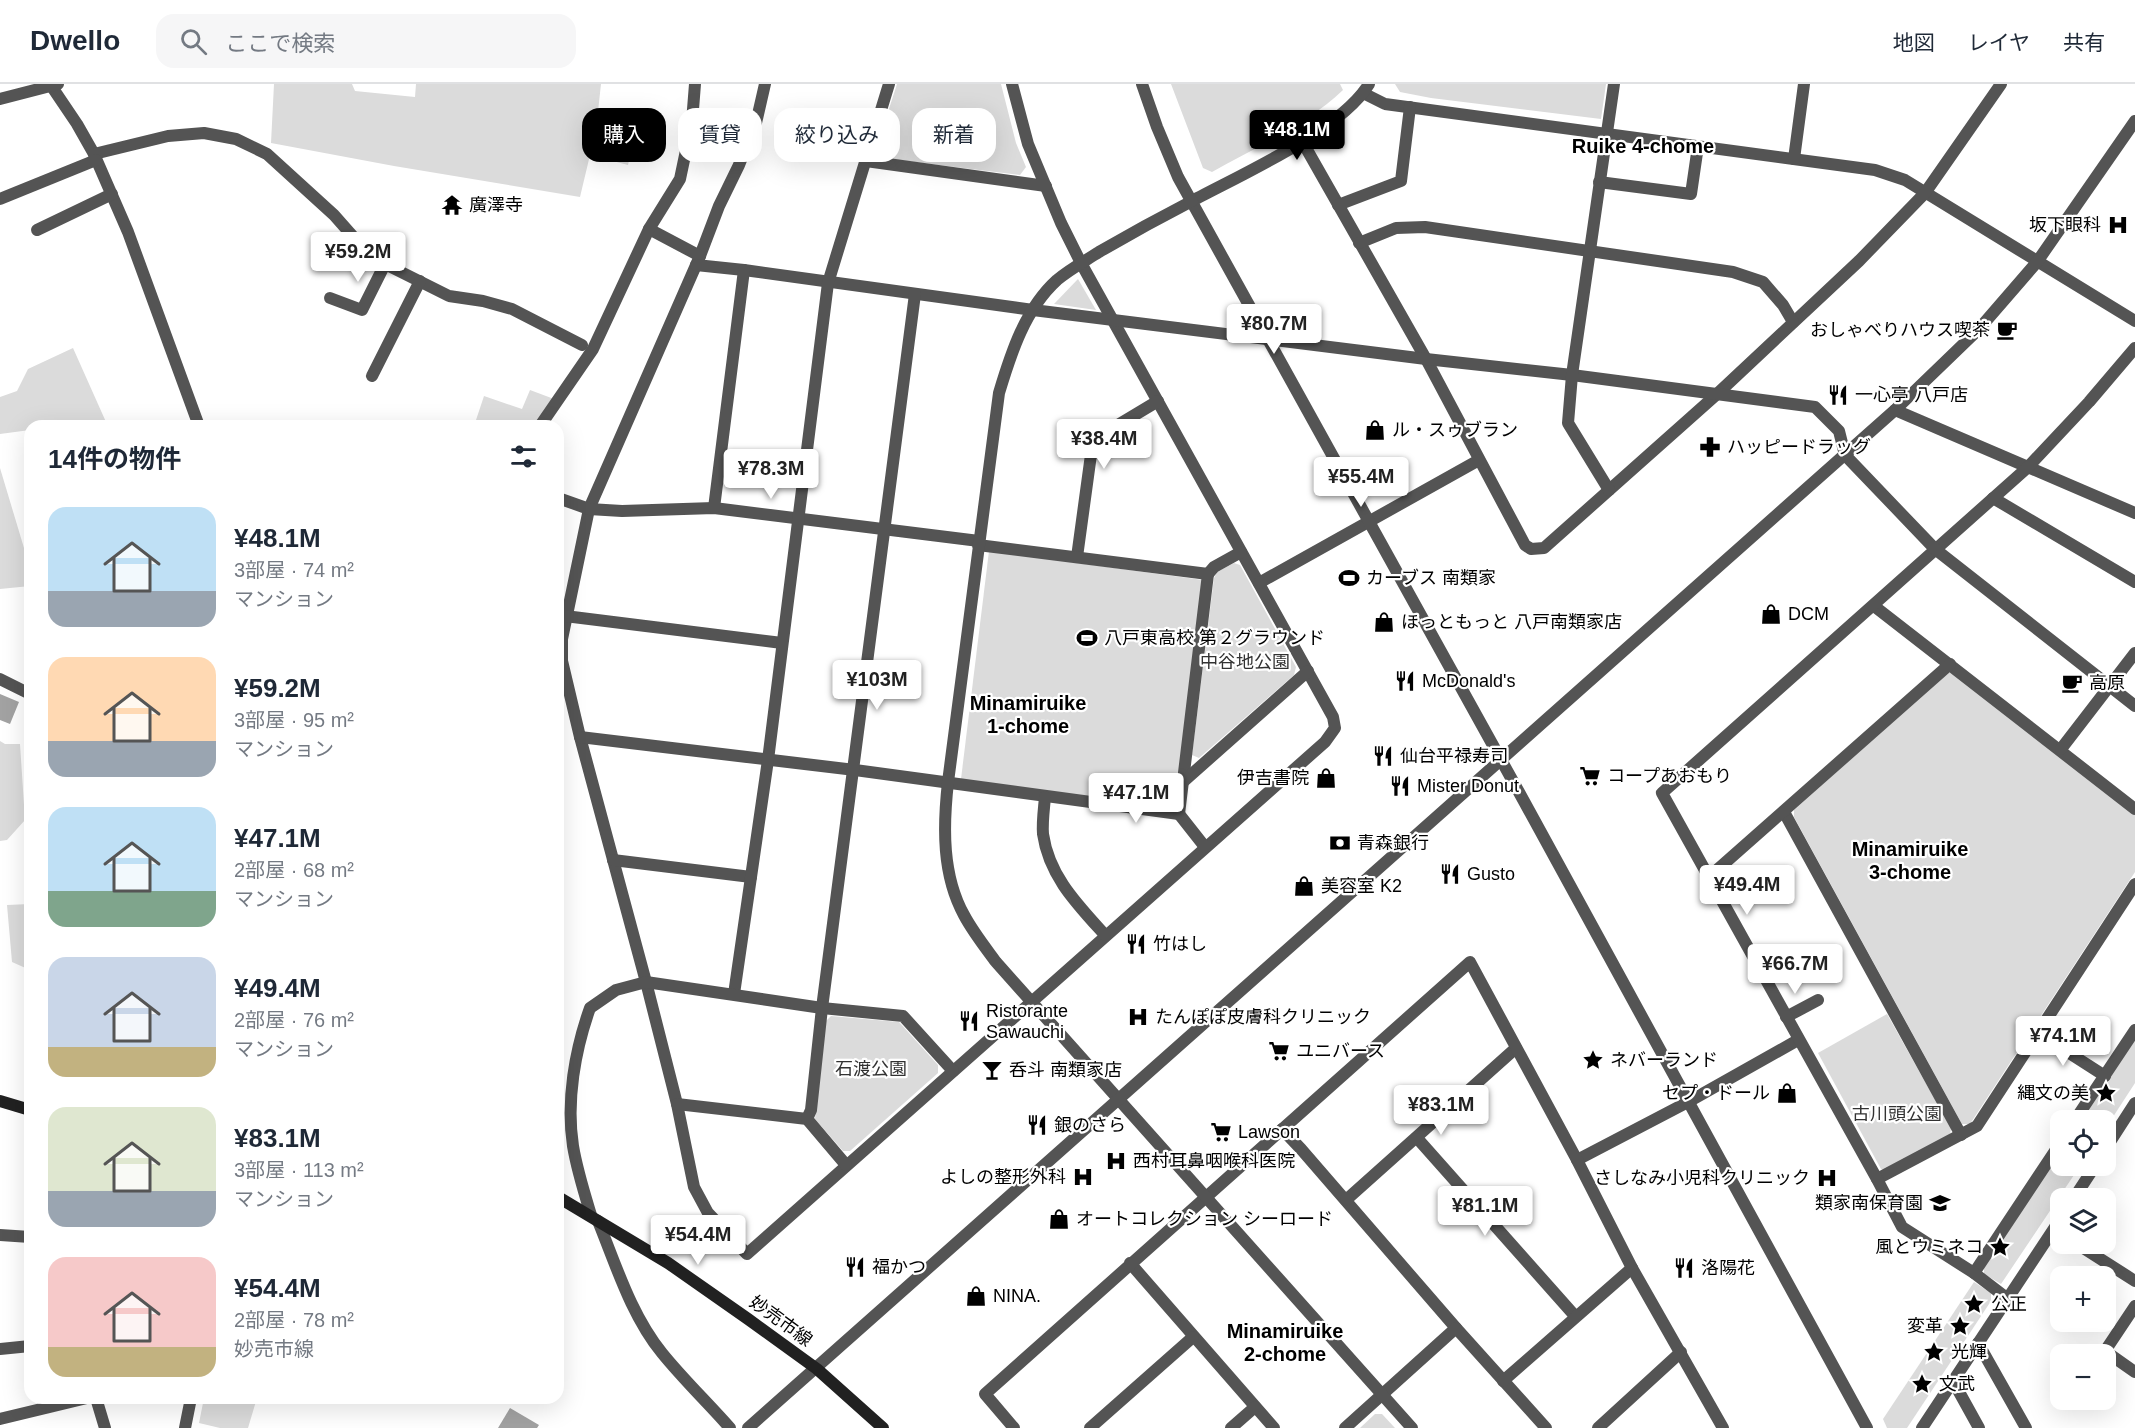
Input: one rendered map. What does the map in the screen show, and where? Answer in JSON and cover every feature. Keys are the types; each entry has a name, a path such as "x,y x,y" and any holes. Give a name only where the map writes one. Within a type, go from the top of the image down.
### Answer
{"main road":[{"path":"0,1101 24,1108"},
{"name":"妙売市線","path":"564,1200 668,1263 817,1369 883,1428"}],"street":[{"path":"544,420 593,349 649,229 680,179 692,122 696,84"},
{"path":"564,624 589,509 756,123 765,84"},
{"path":"882,108 889,84"},
{"path":"564,670 677,1104 694,1187 708,1213 747,1254 1325,742 1335,728 1333,717 1061,223 1029,144 1012,84"},
{"path":"1142,84 1157,128 1178,177 1867,1428"},
{"path":"1609,490 1568,423 1572,375 1614,84"},
{"path":"1794,159 1804,84"},
{"path":"1302,141 1426,359 1525,545 1531,549 1544,548 1716,395 1859,261 1926,193 1999,84"},
{"path":"0,99 56,86 95,157 112,194 197,420"},
{"path":"1412,1428 996,962 963,913 950,874 946,850 944,818 948,782 999,393 1012,350 1033,310 1057,280 1082,263 1135,230 1302,141 1347,111 1366,89 1385,104 1875,170 1905,180 2135,321"},
{"path":"1338,206 1401,181 1410,107"},
{"path":"748,1428 1895,410 1979,329 2037,262 2135,121"},
{"path":"0,199 95,157 168,136 204,133 236,139 267,154 334,215 364,249 385,264 449,296 483,300 512,309 582,345"},
{"path":"1599,182 1691,194 1698,146"},
{"path":"734,994 768,760 828,283 866,162"},
{"path":"873,162 1046,186"},
{"path":"37,230 112,194"},
{"path":"1359,243 1396,228 1425,228 1733,272 1763,282 1783,305 1793,322"},
{"path":"649,229 698,261 828,283 1815,407 1839,431 1845,455 1935,549 2135,706"},
{"path":"330,298 362,310 385,264"},
{"path":"714,508 744,270"},
{"path":"372,376 420,281"},
{"path":"807,1119 811,1110 822,1008 855,770 915,294"},
{"path":"2008,1299 1902,1227 1662,793 2027,468 2089,402 2135,348"},
{"path":"1077,557 1093,441 1158,401"},
{"path":"1895,410 2135,513"},
{"path":"1259,583 1479,460"},
{"path":"1993,498 2135,582"},
{"path":"564,500 589,509 622,511 714,508 1208,574"},
{"path":"1179,814 1208,574 1214,567 1241,552"},
{"path":"1874,606 2061,749 2135,809"},
{"path":"565,616 782,643"},
{"path":"2061,749 2135,653"},
{"path":"1709,877 1950,664"},
{"path":"1184,781 1308,671"},
{"path":"0,679 24,691"},
{"path":"580,737 855,770 1179,814 1205,847"},
{"path":"1045,797 1043,832 1048,859 1073,900 1105,935"},
{"path":"1784,812 1961,1135"},
{"path":"613,860 751,877"},
{"path":"1877,1179 1977,1126 2135,884"},
{"path":"1014,1428 984,1394 1470,963 1577,1160 1632,1268 1723,1428"},
{"path":"730,1428 661,1353 643,1324 594,1218 579,1177 573,1145 571,1099 574,1074 590,1008 616,990 646,982 822,1008 903,1016 953,1071"},
{"path":"1786,1017 1818,1000"},
{"path":"2082,1110 2135,1030"},
{"path":"2038,1033 2105,1076"},
{"path":"1577,1160 1688,1102 1798,1040"},
{"path":"1346,1200 1516,1048"},
{"path":"2116,1132 2135,1103"},
{"path":"677,1104 807,1119 846,1165"},
{"path":"1282,1130 1546,1428"},
{"path":"1417,1138 1575,1316"},
{"path":"1974,1274 2050,1159"},
{"path":"0,1235 24,1237"},
{"path":"1922,1428 2050,1239"},
{"path":"2093,1254 2135,1281"},
{"path":"1130,1263 1274,1428"},
{"path":"1503,1381 1632,1268"},
{"path":"2135,1306 2105,1351 2135,1371"},
{"path":"1345,1428 1456,1328"},
{"path":"1090,1428 1193,1337"},
{"path":"1978,1343 2026,1428"},
{"path":"0,1349 24,1347"},
{"path":"1598,1428 1681,1352"},
{"path":"1953,1381 1979,1428"},
{"path":"0,1419 62,1404"},
{"path":"98,1404 105,1428"},
{"path":"187,1427 190,1404"},
{"path":"1231,1428 1255,1407"}],"green space":[{"path":"274,84 352,84 355,91 415,97 416,84 601,84 598,108 582,108 582,162 588,162 580,197 271,143"},
{"path":"897,84 1001,84 1016,143 1026,167 1020,175 914,162 996,162 996,108 912,108 912,162 900,160 900,108 889,108"},
{"path":"1171,84 1340,84 1343,90 1329,103 1297,125 1212,172 1203,168"},
{"path":"1395,84 1606,84 1601,119 1431,98 1400,92"},
{"path":"1078,279 1096,310 1054,304"},
{"path":"73,348 105,420 24,420 24,431 0,434 0,397 17,391 28,369"},
{"path":"530,390 554,399 539,420 476,420 484,396 522,409"},
{"path":"0,468 24,548 24,587 0,589"},
{"name":"八戸東高校 第２グラウンド","path":"989,551 1203,580 1175,808 961,779"},
{"name":"中谷地公園","path":"1234,563 1240,565 1296,667 1294,675 1199,758 1192,755 1214,578 1217,572"},
{"path":"1947,673 1953,673 2135,815 2135,872 1970,1124 1962,1124 1794,817 1794,810"},
{"path":"0,741 5,744 20,744 24,821 7,840 0,841"},
{"path":"24,904 24,967 12,962 7,905"},
{"name":"古川頭公園","path":"1887,1014 1951,1128 1950,1135 1884,1170 1881,1169 1818,1053"},
{"name":"石渡公園","path":"831,1016 899,1022 938,1065 938,1073 850,1151 843,1151 815,1119 826,1021"},
{"path":"2135,1039 2135,1083 2116,1112 2116,1110 2088,1110"},
{"path":"2050,1167 2050,1176 2073,1176 2065,1188 2050,1188 2050,1211 2001,1284 1984,1274 1984,1267"},
{"path":"1974,1282 1991,1293 1991,1301 1907,1428 1887,1428 1883,1419"},
{"path":"203,1404 255,1404 248,1428 220,1428 199,1423"},
{"path":"1375,1414 1382,1414 1395,1428 1360,1428"}],"shaded area":[{"path":"0,694 19,702 10,724 0,720"},
{"path":"510,1408 539,1425 537,1428 498,1428"}],"place":[{"name":"廣澤寺","path":"452,205"},
{"name":"坂下眼科","path":"2118,225"},
{"name":"おしゃべりハウス喫茶","path":"2007,330"},
{"name":"一心亭 八戸店","path":"1838,395"},
{"name":"ル・スゥブラン","path":"1375,430"},
{"name":"ハッピードラッグ","path":"1710,447"},
{"name":"カーブス 南類家","path":"1349,578"},
{"name":"DCM","path":"1771,614"},
{"name":"ほっともっと 八戸南類家店","path":"1384,622"},
{"name":"八戸東高校 第２グラウンド","path":"1087,638"},
{"name":"McDonald's","path":"1405,681"},
{"name":"高原","path":"2072,683"},
{"name":"仙台平禄寿司","path":"1383,756"},
{"name":"コープあおもり","path":"1590,776"},
{"name":"伊吉書院","path":"1326,778"},
{"name":"Mister Donut","path":"1400,786"},
{"name":"青森銀行","path":"1340,843"},
{"name":"Gusto","path":"1450,874"},
{"name":"美容室 K2","path":"1304,886"},
{"name":"竹はし","path":"1136,944"},
{"name":"たんぽぽ皮膚科クリニック","path":"1138,1017"},
{"name":"Ristorante Sawauchi","path":"969,1021"},
{"name":"ユニバース","path":"1279,1051"},
{"name":"ネバーランド","path":"1593,1060"},
{"name":"呑斗 南類家店","path":"992,1070"},
{"name":"セプ・ドール","path":"1787,1093"},
{"name":"縄文の美","path":"2106,1093"},
{"name":"銀のさら","path":"1037,1125"},
{"name":"Lawson","path":"1221,1132"},
{"name":"西村耳鼻咽喉科医院","path":"1116,1161"},
{"name":"よしの整形外科","path":"1083,1177"},
{"name":"さしなみ小児科クリニック","path":"1827,1178"},
{"name":"類家南保育園","path":"1940,1203"},
{"name":"オートコレクション シーロード","path":"1059,1219"},
{"name":"風とウミネコ","path":"2000,1247"},
{"name":"福かつ","path":"855,1267"},
{"name":"洛陽花","path":"1684,1268"},
{"name":"NINA.","path":"976,1296"},
{"name":"公正","path":"1974,1304"},
{"name":"変革","path":"1960,1326"},
{"name":"光輝","path":"1934,1352"},
{"name":"文武","path":"1922,1384"}],"district":[{"name":"Ruike 4-chome","path":"1643,146"},
{"name":"Minamiruike 1-chome","path":"1028,714"},
{"name":"Minamiruike 3-chome","path":"1910,860"},
{"name":"Minamiruike 2-chome","path":"1285,1342"}]}
